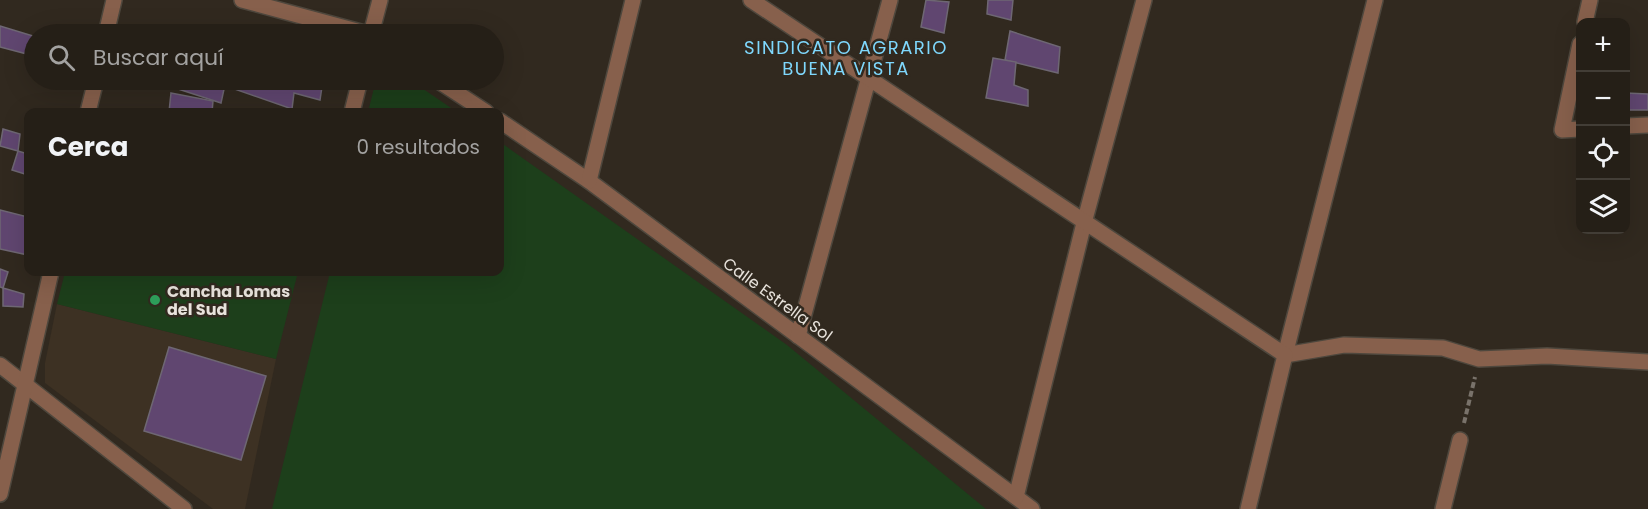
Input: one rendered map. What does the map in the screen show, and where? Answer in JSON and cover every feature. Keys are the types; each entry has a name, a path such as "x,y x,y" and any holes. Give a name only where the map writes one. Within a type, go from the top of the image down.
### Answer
{"street":[{"path":"108,24 114,0"},
{"path":"242,0 332,24"},
{"path":"372,24 380,0"},
{"path":"589,181 633,0"},
{"path":"751,0 1285,355 1344,345 1443,348 1479,359 1547,356 1648,362"},
{"path":"798,336 890,0"},
{"path":"1016,497 1084,223 1144,0"},
{"path":"1248,509 1375,0"},
{"path":"1586,18 1590,0"},
{"path":"1576,67 1562,130 1576,129"},
{"path":"89,108 94,90"},
{"path":"353,108 358,90"},
{"path":"452,90 480,108"},
{"name":"Calle Estrella Sol","path":"504,125 589,181 1032,509"},
{"path":"1630,126 1648,125"},
{"path":"0,494 50,276"},
{"path":"0,365 184,509"},
{"path":"1443,509 1460,440"}],"path":[{"path":"1460,440 1479,359"}],"shaded area":[{"path":"57,304 276,359 245,509 213,509 45,383 45,363"}],"green space":[{"path":"374,90 425,90 451,108 369,108"},
{"path":"504,145 787,345 986,509 272,509 329,276 504,276"},
{"path":"64,276 297,276 276,359 57,304"}],"building":[{"path":"926,0 949,2 944,33 921,27"},
{"path":"988,0 1013,0 1011,20 987,14"},
{"path":"0,26 24,33 24,53 0,47"},
{"path":"1010,31 1060,47 1058,73 1005,60"},
{"path":"993,58 1016,62 1014,85 1028,90 1028,106 986,98"},
{"path":"181,90 224,90 221,103"},
{"path":"238,90 322,90 320,100 294,93 292,108"},
{"path":"171,93 213,101 212,108 169,108"},
{"path":"1630,93 1648,94 1648,110 1630,110"},
{"path":"3,129 20,134 18,151 0,146"},
{"path":"18,151 24,153 24,174 12,170"},
{"path":"0,210 24,216 24,254 0,249"},
{"path":"0,269 8,272 3,288 0,287"},
{"path":"3,288 24,294 23,307 3,306"},
{"path":"169,347 266,376 241,460 144,431"}],"place":[{"name":"Cancha Lomas del Sud","path":"155,300"}],"district":[{"name":"SINDICATO AGRARIO BUENA VISTA","path":"846,58"}]}
